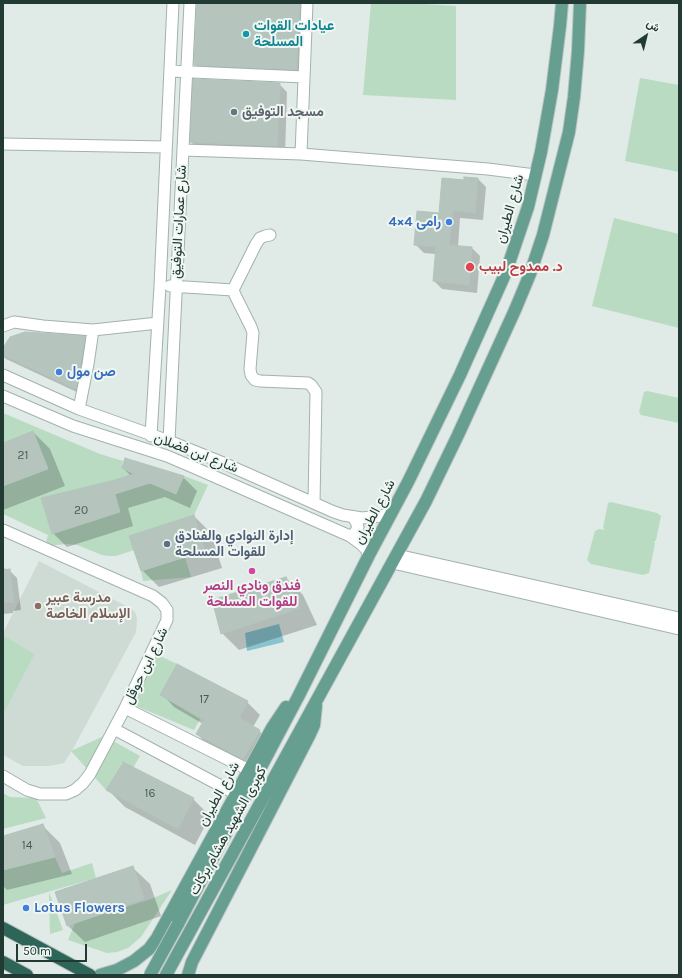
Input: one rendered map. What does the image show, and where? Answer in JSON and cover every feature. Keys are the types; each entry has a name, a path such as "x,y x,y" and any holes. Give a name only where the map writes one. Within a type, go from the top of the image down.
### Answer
{"highway":[{"path":"3,928 90,975"},
{"path":"3,962 27,975"}],"main road":[{"name":"شارع الطيران","path":"100,975 126,966 149,949 157,938 279,716 287,706 298,697 369,555 408,482 460,375 506,272 528,207 542,145 552,90 562,3"},
{"path":"187,973 309,736 315,719 317,701 395,559 458,435 530,274 544,235 564,155 573,104 578,51 580,3"},
{"name":"كوبرى الشهيد هشام بركات","path":"150,975 298,697"},
{"name":"كوبرى الشهيد هشام بركات","path":"166,975 317,701"},
{"path":"149,949 149,960 151,966 160,975"},
{"path":"90,975 95,975"}],"street":[{"name":"شارع عمارات التوفيق","path":"151,436 160,286 173,3"},
{"name":"شارع عمارات التوفيق","path":"169,441 190,3"},
{"path":"301,154 307,3"},
{"path":"170,71 304,77"},
{"path":"3,144 166,147"},
{"path":"183,150 301,154 488,169 535,175"},
{"path":"270,235 260,238 233,290 253,334 250,370 251,375 255,380 260,382 308,383 312,385 316,392 314,503"},
{"path":"160,286 233,290"},
{"path":"3,326 14,322 93,330 158,323"},
{"path":"79,409 93,330"},
{"name":"شارع ابن فضلان","path":"3,375 79,409 151,436 169,441 221,462 334,512 353,517 372,517 391,513"},
{"name":"شارع ابن فضلان","path":"3,396 73,426 167,456 195,468 350,536 361,544 369,555"},
{"path":"350,536 355,533 358,527 353,517"},
{"name":"شارع ابن حوقل","path":"3,530 153,596 162,603 167,610 166,624 125,708 90,774 83,783 75,790 66,794 40,794 27,790 3,776"},
{"path":"395,559 656,618 679,618"},
{"path":"656,618 679,629"},
{"path":"125,708 249,770"},
{"path":"114,729 236,794"}],"shaded area":[{"path":"39,561 132,609 136,614 137,620 136,632 64,763 49,766 23,766 3,755 3,715 35,654 3,635 3,633"}],"green space":[{"path":"371,3 410,3 456,6 456,100 363,95"},
{"path":"640,78 679,85 679,172 625,161"},
{"path":"614,218 679,234 679,328 592,306"},
{"path":"647,391 679,398 679,423 641,415 639,412 644,392"},
{"path":"3,413 100,454 123,461 122,468 134,474 41,498 52,534 115,494 150,483 175,494 184,476 208,485 194,515 129,536 134,550 116,556 109,556 102,555 77,545 67,544 45,546 48,535 3,514 3,486 48,468 33,431 3,443"},
{"path":"611,502 657,513 661,516 656,540 654,542 655,544 649,573 643,575 591,564 587,560 595,531 599,529 605,530 603,528 608,503"},
{"path":"185,557 191,577 143,581 141,571"},
{"path":"3,635 35,654 3,715"},
{"path":"158,655 177,664 161,695 200,719 194,730 131,704"},
{"path":"104,736 140,756 133,768 122,762 106,790 71,751"},
{"path":"3,793 10,797 36,798 46,818 3,829"},
{"path":"55,857 62,873 92,863 96,878 3,905 3,870"},
{"path":"172,890 141,937 128,948 117,952 107,953 68,940 75,923 151,899"},
{"path":"49,892 63,930 50,934"}],"water":[{"path":"279,624 284,642 247,651 245,633"}],"building":[{"name":"عيادات القوات المسلحة","path":"197,3 300,3 296,70 194,65"},
{"name":"مسجد التوفيق","path":"193,79 280,83 277,146 190,142"},
{"path":"464,177 478,178 475,213 453,210 449,245 472,247 469,285 433,281 436,247 414,245 417,211 439,213 442,178 464,180"},
{"name":"صن مول","path":"25,332 85,336 76,389 3,355 3,348 10,337"},
{"path":"33,431 48,469 3,486 3,443"},
{"path":"125,458 184,476 176,494 150,483 115,494 120,512 52,534 41,498 134,474 122,468"},
{"name":"إدارة النوادي والفنادق للقوات المسلحة","path":"194,515 205,551 141,571 129,536"},
{"path":"10,569 14,602 3,603 3,570"},
{"name":"فندق ونادي النصر للقوات المسلحة","path":"286,577 300,608 221,634 212,600"},
{"path":"177,664 248,701 239,718 260,730 243,759 196,734 204,720 160,695"},
{"path":"123,762 194,798 178,829 106,790"},
{"path":"43,824 55,857 3,870 3,836"},
{"path":"133,866 144,899 67,926 55,892"}],"place":[{"name":"عيادات القوات المسلحة","path":"246,34"},
{"name":"مسجد التوفيق","path":"234,112"},
{"name":"رامى 4×4","path":"449,222"},
{"name":"د. ممدوح لبيب","path":"470,267"},
{"name":"صن مول","path":"59,372"},
{"name":"إدارة النوادي والفنادق للقوات المسلحة","path":"167,544"},
{"name":"فندق ونادي النصر للقوات المسلحة","path":"252,571"},
{"name":"مدرسة عبير الإسلام الخاصة","path":"38,606"},
{"name":"Lotus Flowers","path":"26,908"}]}
